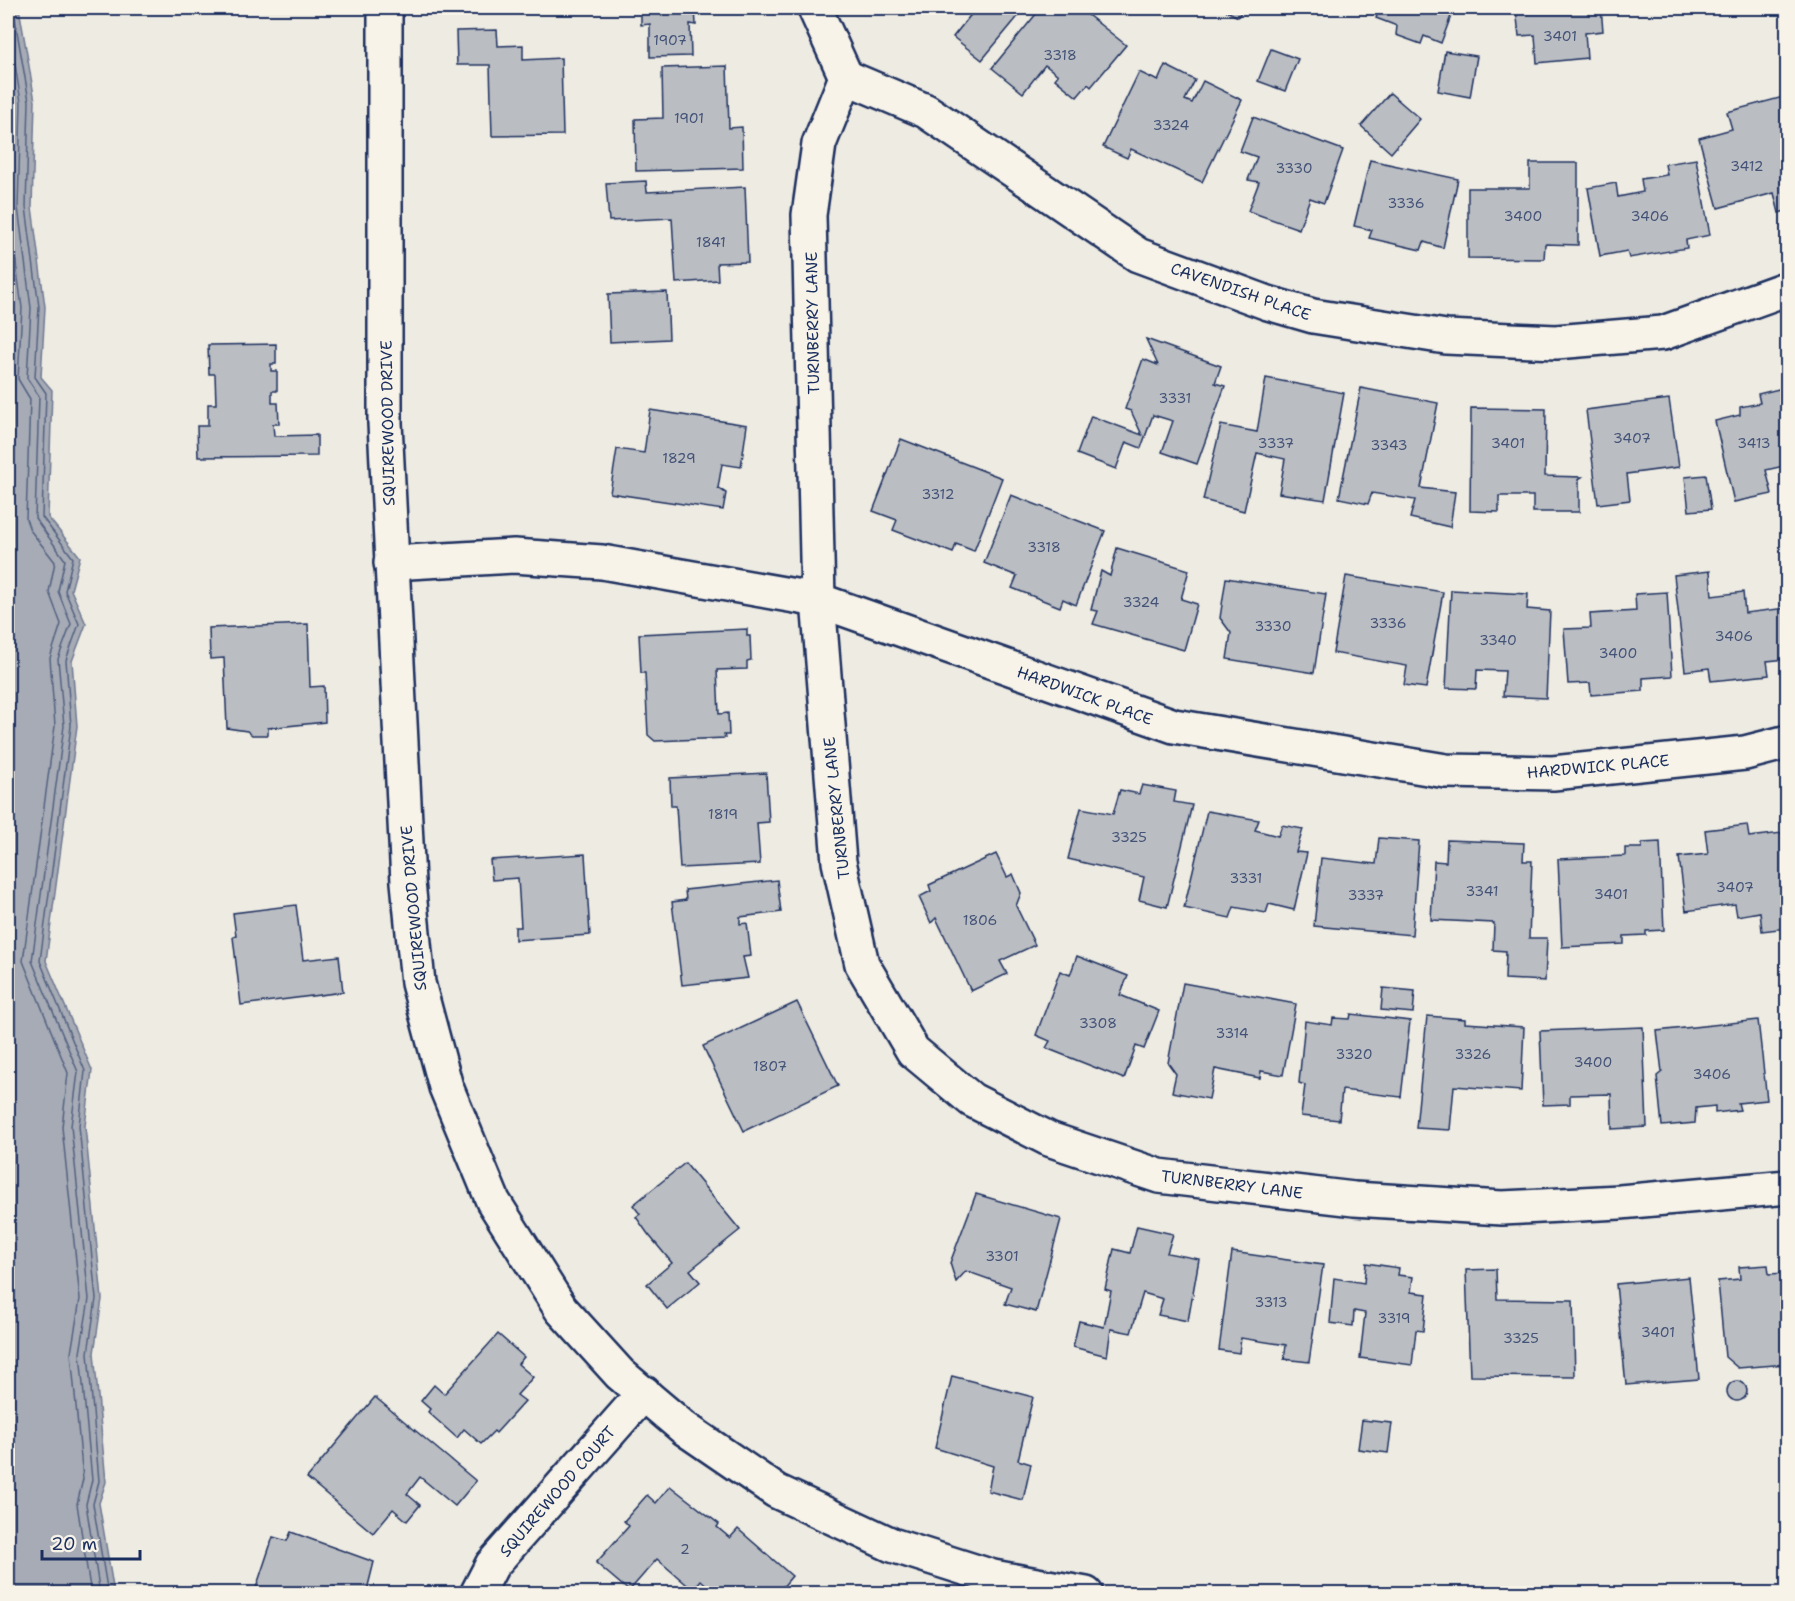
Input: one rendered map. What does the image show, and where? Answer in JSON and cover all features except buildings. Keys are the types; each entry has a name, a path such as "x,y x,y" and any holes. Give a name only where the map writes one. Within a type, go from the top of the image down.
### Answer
{"street":[{"name":"SQUIREWOOD DRIVE","path":"385,8 385,423 408,882 418,983 446,1087 493,1201 561,1309 620,1374 684,1428 776,1491 892,1545 993,1577 1086,1593"},
{"path":"816,11 846,77"},
{"name":"CAVENDISH PLACE","path":"846,77 926,111 1138,255 1313,316 1446,337 1556,342 1663,333 1788,288"},
{"name":"TURNBERRY LANE","path":"846,77 819,144 809,215 818,600 839,862 862,964 913,1051 972,1100 1049,1139 1159,1176 1354,1199 1502,1208 1620,1202 1788,1186"},
{"name":"HARDWICK PLACE","path":"391,563 514,556 602,562 818,600 1174,726 1446,771 1553,773 1745,753 1788,742"},
{"name":"SQUIREWOOD COURT","path":"477,1593 492,1565 644,1393"}],"water":[{"path":"8,8 19,8 35,101 32,207 45,307 41,377 52,390 48,517 80,557 71,590 86,624 72,661 77,726 46,961 92,1070 85,1126 102,1299 94,1353 106,1482 99,1503 114,1593 8,1593"}]}
